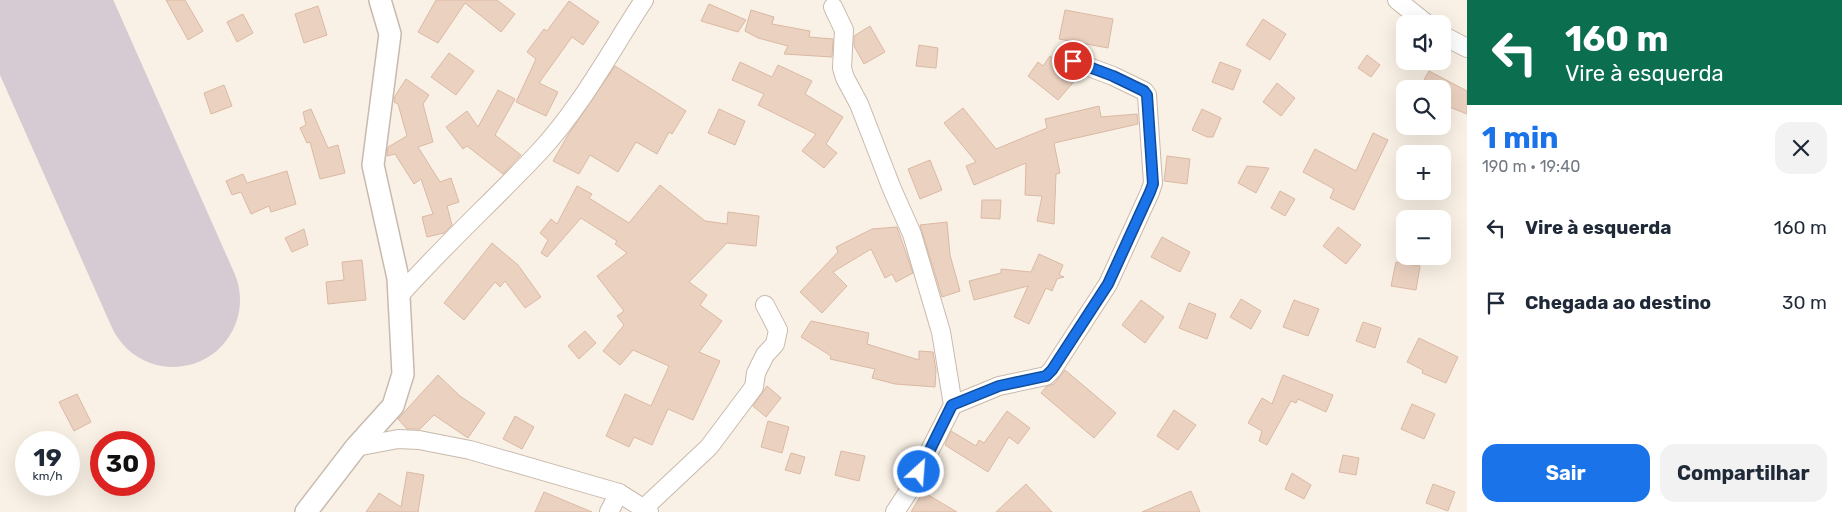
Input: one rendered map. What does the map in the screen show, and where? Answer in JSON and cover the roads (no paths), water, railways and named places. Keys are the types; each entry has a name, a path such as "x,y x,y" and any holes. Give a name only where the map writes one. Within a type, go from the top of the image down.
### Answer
{"street":[{"path":"306,512 356,447 393,406 403,374 398,278 373,165 390,34 380,0"},
{"path":"399,296 436,254 541,150 575,105 644,0"},
{"path":"1398,0 1416,15"},
{"path":"833,7 844,30 842,68 845,78 859,104 892,189 912,234 941,332 952,405 910,489 896,512"},
{"path":"1451,40 1467,48"},
{"path":"952,405 999,386 1046,376 1052,370 1108,284 1153,184 1147,95 1144,91 1113,76 1073,61"},
{"path":"356,447 398,439 419,440 470,450 619,493 646,510 709,447 754,388 756,373 765,355 776,344 778,330 765,305"},
{"path":"609,512 619,493"}]}
